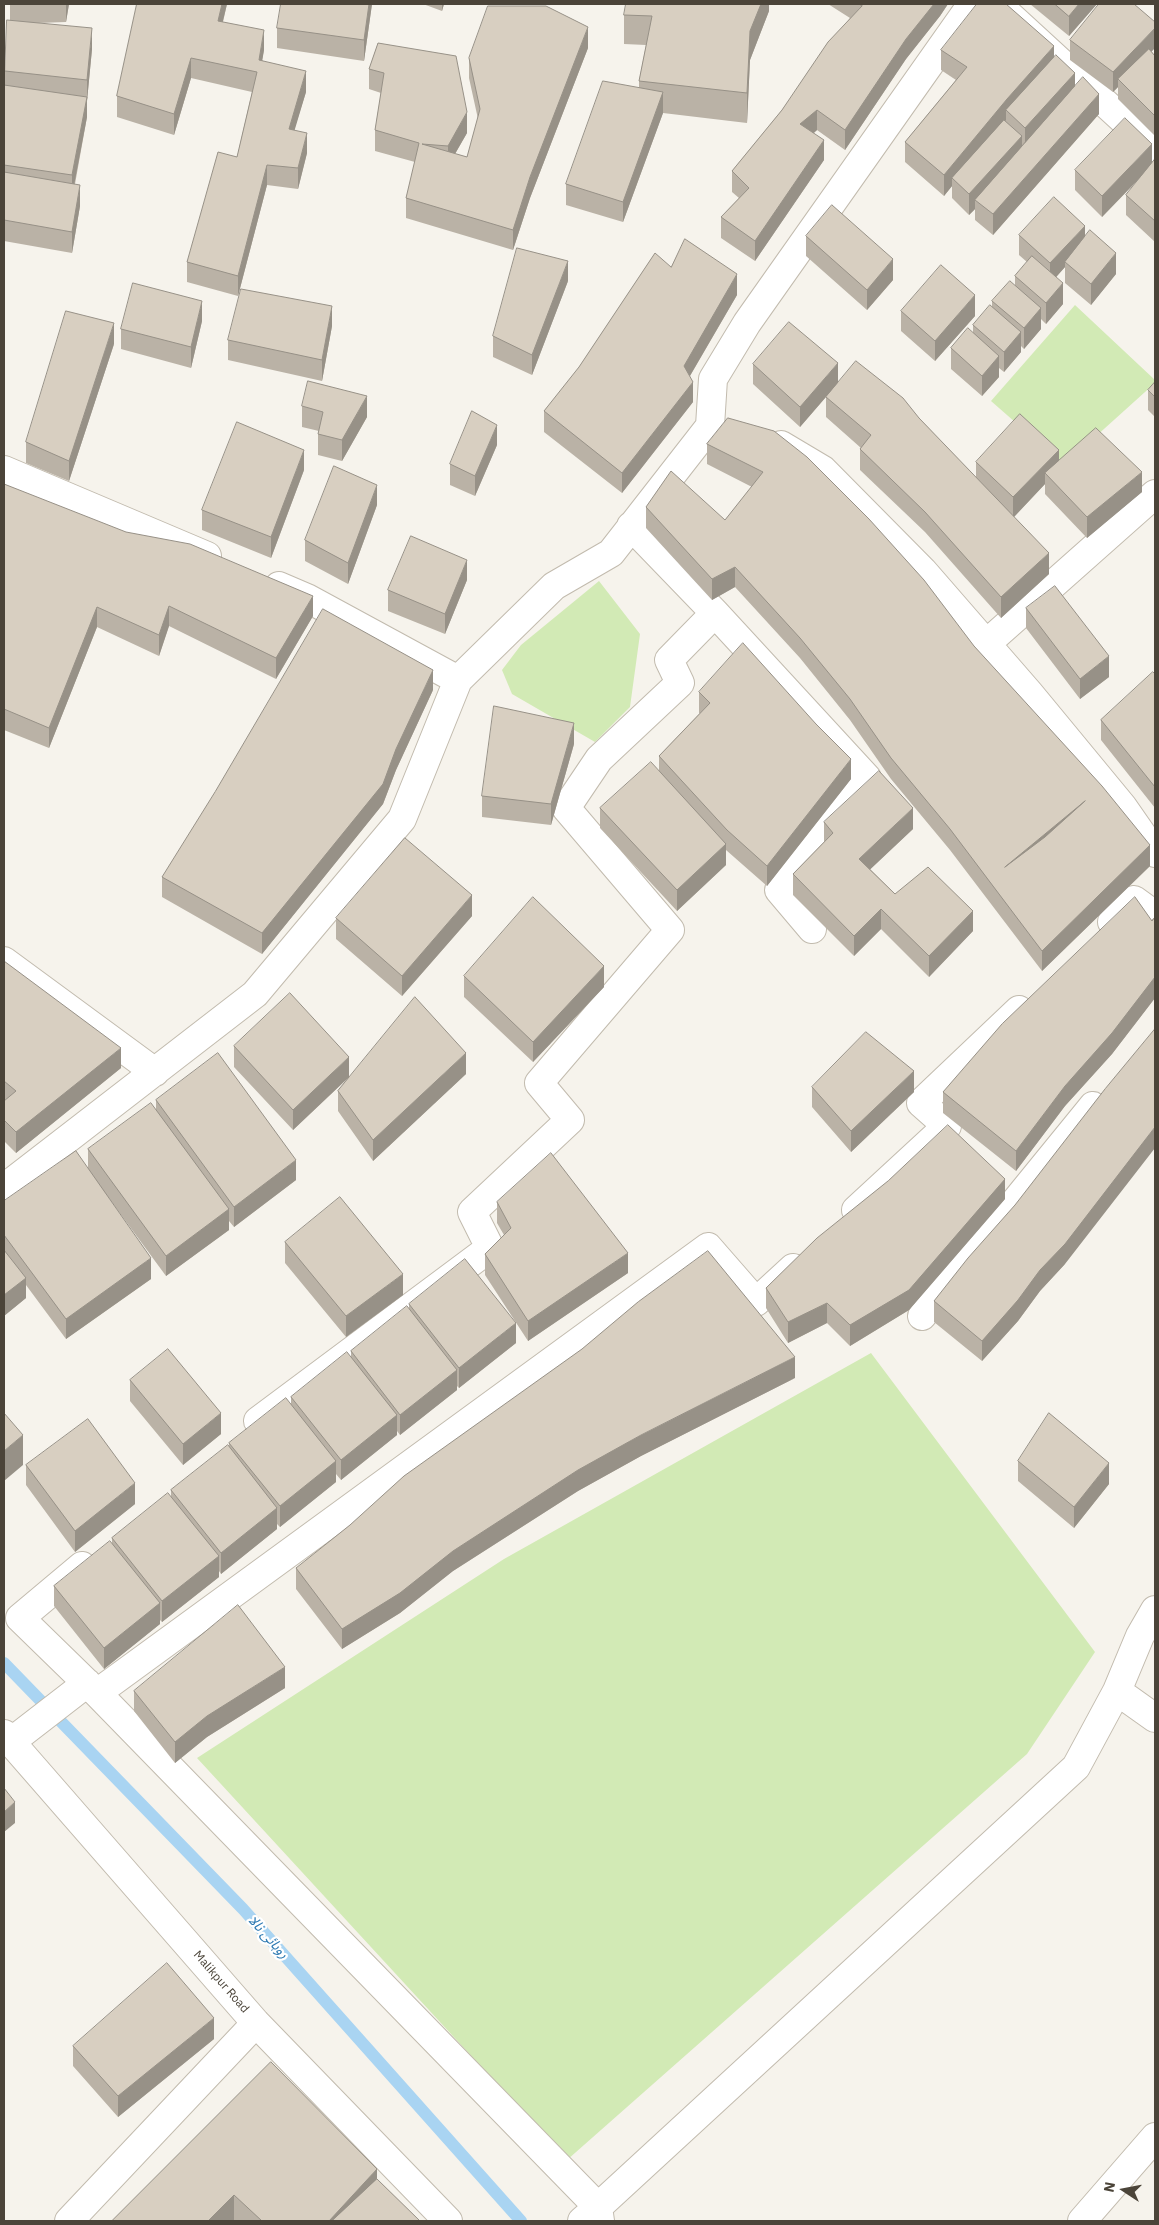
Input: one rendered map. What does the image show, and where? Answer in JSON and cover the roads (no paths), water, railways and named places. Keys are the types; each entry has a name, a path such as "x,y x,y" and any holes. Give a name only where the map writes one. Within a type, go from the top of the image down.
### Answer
{"street":[{"path":"4,1188 255,994 402,819 458,680 554,586 611,552 710,426 713,379 747,323 972,4"},
{"path":"997,4 1155,149"},
{"path":"710,426 776,442 823,470 923,572 986,644 1123,807 1155,853"},
{"path":"4,470 233,567"},
{"path":"986,644 1155,494"},
{"path":"631,526 715,613 868,778 779,890 812,929"},
{"path":"261,578 307,598 458,680"},
{"path":"239,1436 490,1248 472,1212 570,1120 539,1083 670,930 566,808 598,759 680,683 669,660 715,613"},
{"path":"1092,941 1134,900 1155,915"},
{"path":"4,961 155,1072"},
{"path":"841,1224 947,1126 921,1102 1035,995"},
{"path":"922,1316 1111,1084"},
{"path":"16,1734 85,1691 708,1247 756,1302 813,1250"},
{"path":"103,1549 12,1610 85,1691 593,2216 1076,1767 1117,1691 1140,1636 1155,1610"},
{"path":"1117,1691 1155,1718"},
{"name":"Malikpur Road","path":"16,1734 256,2023 448,2221"},
{"path":"69,2221 256,2023"},
{"path":"1082,2221 1155,2137"}],"waterway":[{"name":"روہائی نالا","path":"4,1663 243,1909 521,2221"}]}
